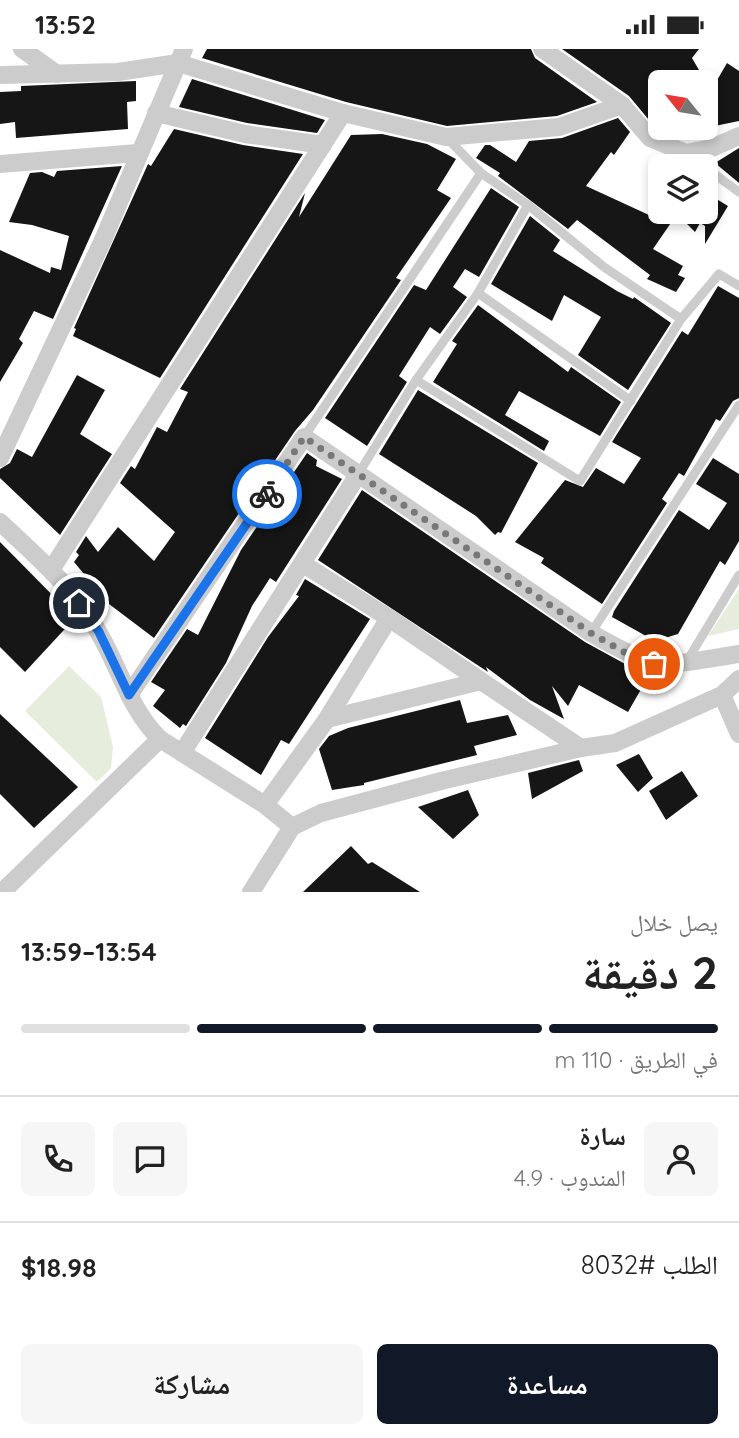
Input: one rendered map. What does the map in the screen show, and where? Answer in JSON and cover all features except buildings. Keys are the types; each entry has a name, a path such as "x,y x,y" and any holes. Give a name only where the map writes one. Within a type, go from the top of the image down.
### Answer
{"street":[{"path":"22,49 57,74"},
{"path":"542,49 622,105 650,138 686,153 712,148 739,137"},
{"path":"0,458 103,240 181,56"},
{"path":"0,75 118,72 181,56 343,113 446,137 559,127 622,105"},
{"path":"156,113 245,134 323,145"},
{"path":"51,570 343,113"},
{"path":"0,164 138,153"},
{"path":"129,695 304,437 591,633 642,660 665,665 739,654"},
{"path":"182,753 359,473"},
{"path":"0,522 51,570 99,632 145,725 160,739 265,805 292,827"},
{"path":"303,564 389,618 581,748"},
{"path":"265,805 327,719 389,618"},
{"path":"251,892 292,827 321,813 581,748 615,743 722,695 739,679"},
{"path":"327,719 481,681"},
{"path":"722,695 739,734"},
{"path":"2,892 160,739"}],"lane":[{"path":"446,137 481,173 528,205 604,267 681,319"},
{"path":"304,437 481,173"},
{"path":"718,177 739,192"},
{"path":"359,473 416,380 478,293 528,205"},
{"path":"416,380 580,481 681,319 719,274 739,286"},
{"path":"478,293 631,401"},
{"path":"591,633 739,405"},
{"path":"687,663 739,575"}],"green space":[{"path":"739,589 739,629 708,636"},
{"path":"69,666 101,697 113,747 111,768 97,782 25,711"}],"way so far":[{"path":"267,494 304,437 591,633 631,656 654,664"}],"route":[{"path":"79,603 99,632 129,695 267,494"}]}
